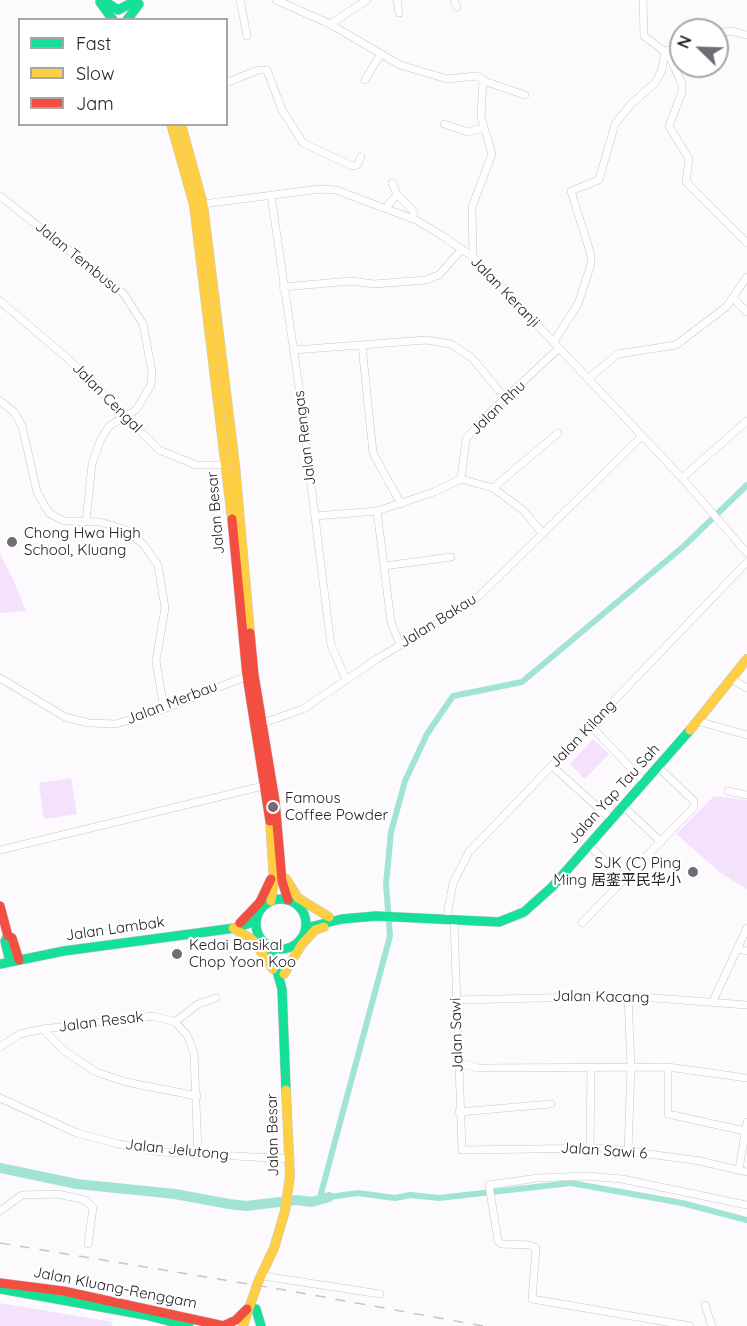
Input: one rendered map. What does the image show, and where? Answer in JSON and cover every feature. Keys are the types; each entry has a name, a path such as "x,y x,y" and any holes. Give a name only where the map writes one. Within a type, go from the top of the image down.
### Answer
{"main road":[{"path":"98,0 112,18"},
{"path":"103,0 114,9 121,10 137,0"},
{"path":"128,18 142,0"},
{"name":"Jalan Besar","path":"172,126 194,206 226,465 247,676 278,868 288,900"},
{"name":"Jalan Besar","path":"182,126 202,204 235,465 254,675 276,801 278,868 271,901"},
{"name":"Jalan Yap Tau Sah","path":"306,928 329,920 376,916 450,921 499,922 513,919 552,886 589,846 659,768 747,659"},
{"path":"234,928 253,940 282,974 302,944 315,930 329,920 293,894 278,868"},
{"path":"234,928 247,918 260,902 278,868"},
{"path":"234,928 257,933 256,921 261,909 271,901 288,900 304,914 306,928 300,940 288,948 270,946"},
{"path":"0,906 8,936 5,941 10,962"},
{"name":"Jalan Yap Tau Sah","path":"304,914 329,920"},
{"path":"234,928 256,921"},
{"name":"Jalan Lambak","path":"10,962 234,928"},
{"name":"Jalan Besar","path":"257,933 270,946 282,974"},
{"name":"Jalan Besar","path":"250,1326 258,1282 263,1276 285,1211 290,1176 282,989 282,974 288,948"},
{"name":"Jalan Kluang-Renggam","path":"0,1283 122,1303 223,1326"},
{"name":"Jalan Kluang-Renggam","path":"0,1289 145,1315 189,1326"},
{"path":"223,1326 236,1320 253,1307 261,1326"},
{"name":"Jalan Besar","path":"243,1326 253,1307"},
{"path":"145,1315 158,1326"}],"street":[{"path":"240,0 248,36"},
{"path":"276,0 330,24 400,65 447,79 477,76 484,81 525,94"},
{"path":"397,0 399,13"},
{"path":"643,0 644,36 665,51 675,64 682,88 669,122 689,159 686,182 747,243"},
{"path":"330,24 361,1"},
{"path":"729,31 747,35"},
{"path":"665,51 669,50"},
{"name":"Jalan Rhu","path":"461,479 466,439 556,346 578,304 591,264 591,255 571,191 599,180 615,124 625,110 656,83 662,70 665,51"},
{"path":"365,80 380,54"},
{"path":"228,82 258,70 267,70 282,110 303,143 352,166 357,165 361,157"},
{"path":"473,257 472,207 492,154 481,117 484,81"},
{"path":"444,124 468,132 483,129"},
{"path":"392,183 397,194 414,212 412,219"},
{"name":"Jalan Keranji","path":"202,204 320,189 336,190 412,219 462,249 473,257 682,478 747,554"},
{"path":"386,208 397,194"},
{"name":"Jalan Rengas","path":"271,195 294,350 331,645 346,679"},
{"name":"Jalan Tembusu","path":"0,196 123,294 143,324 152,372 151,385 136,410 109,426 101,439 92,464 86,521"},
{"path":"283,287 351,281 374,284 426,280 439,275 462,249"},
{"path":"588,379 618,354 676,345 726,306 747,277"},
{"path":"733,298 747,312"},
{"name":"Jalan Cengal","path":"0,301 66,357 159,450 196,465 226,465"},
{"path":"294,350 426,340 451,344 472,358 505,398"},
{"path":"362,346 373,453 401,504"},
{"path":"0,401 14,412 22,426 37,492 49,513 64,521 86,521 124,529 143,544 158,566 165,608 156,661 164,709"},
{"path":"682,478 747,420"},
{"path":"493,488 558,433"},
{"name":"Jalan Bakau","path":"263,723 303,709 346,679 474,601 642,436"},
{"path":"315,516 377,511 401,504 461,479 493,488 524,511 543,534"},
{"path":"377,511 391,622 400,645"},
{"path":"384,566 451,557"},
{"name":"Jalan Kilang","path":"450,921 453,883 463,860 747,562"},
{"name":"Jalan Merbau","path":"0,678 65,717 89,723 116,724 164,709 247,676"},
{"path":"730,679 747,688"},
{"path":"697,721 747,735"},
{"path":"591,726 645,783"},
{"path":"552,766 612,820"},
{"path":"582,922 695,804 659,768"},
{"path":"0,850 263,786"},
{"path":"728,791 747,795"},
{"path":"624,807 661,842"},
{"path":"589,846 625,879"},
{"name":"Jalan Sawi","path":"450,921 459,1062 461,1148"},
{"path":"713,1001 747,928"},
{"path":"736,949 747,951"},
{"path":"628,996 630,1067 628,1151"},
{"name":"Jalan Kacang","path":"455,1000 628,996 747,1005"},
{"path":"198,1155 197,1096 192,1044 183,1029 175,1022 198,1004 216,998"},
{"name":"Jalan Resak","path":"0,1047 21,1034 43,1029 153,1016 175,1022"},
{"path":"43,1029 72,1058 102,1074 126,1082 197,1096"},
{"path":"459,1062 478,1068 668,1067 747,1078"},
{"path":"668,1067 668,1114 745,1131"},
{"path":"590,1147 591,1068"},
{"name":"Jalan Jelutong","path":"0,1098 94,1138 161,1152 291,1159"},
{"path":"459,1112 550,1104"},
{"path":"739,1169 747,1122"},
{"name":"Jalan Sawi 6","path":"461,1148 464,1151 590,1147 628,1151 747,1172"},
{"path":"690,1326 532,1299 536,1248 500,1243 489,1185 586,1176 622,1179 747,1205"},
{"path":"0,1211 22,1195 58,1194 85,1200 93,1208 88,1244"},
{"path":"263,1276 380,1294"},
{"path":"705,1305 712,1326"}],"shaded area":[{"path":"0,553 12,577 26,611 0,613"},
{"path":"593,739 609,754 585,779 570,764"},
{"path":"71,778 77,814 44,819 39,783"},
{"path":"714,796 747,800 747,889 722,874 676,834"},
{"path":"0,1303 113,1322 112,1326 0,1326"}],"waterway":[{"path":"319,1201 390,936 386,884 391,832 405,781 427,734 453,696 522,682 684,546 747,485"},
{"path":"0,1168 77,1184 175,1194 246,1206 296,1200 312,1202 329,1197"},
{"path":"329,1197 358,1193 395,1198 410,1195 439,1198 571,1183 682,1203 747,1220"}],"railway":[{"path":"0,1243 285,1290 483,1326"}],"traffic: fast":[{"path":"103,0 118,10 137,0"},
{"path":"100,2 112,18"},
{"path":"128,18 139,4"},
{"path":"306,928 342,919 376,916 499,922 524,912 552,887 690,730"},
{"path":"281,899 299,906 306,924 299,942 281,949 263,942 256,924 263,906 281,899"},
{"path":"0,964 64,951 235,928 256,921"},
{"path":"8,936 5,941 10,962"},
{"path":"270,946 282,989 286,1090"},
{"path":"0,1289 145,1315 189,1326"},
{"path":"256,1309 261,1326"}],"traffic: slow":[{"path":"172,126 194,205 232,519"},
{"path":"182,126 203,204 235,465 250,633"},
{"path":"690,730 747,659"},
{"path":"270,821 274,881 271,901"},
{"path":"286,879 298,898 329,917"},
{"path":"284,974 302,944 315,930 324,927"},
{"path":"233,928 253,940 273,969"},
{"path":"243,1326 258,1282 274,1248 285,1211 290,1176 286,1090"}],"traffic: jam":[{"path":"232,519 247,676 270,821"},
{"path":"250,633 254,675 275,801 282,881 288,900"},
{"path":"240,923 260,902 271,879"},
{"path":"0,906 8,936 12,938 19,960"},
{"path":"0,1283 63,1291 224,1326"},
{"path":"223,1326 236,1320 247,1309"}],"place":[{"name":"Chong Hwa High School, Kluang","path":"12,542"},
{"name":"Famous Coffee Powder","path":"273,807"},
{"name":"SJK (C) Ping Ming 居銮平民华小","path":"693,872"},
{"name":"Kedai Basikal Chop Yoon Koo","path":"177,954"}]}
